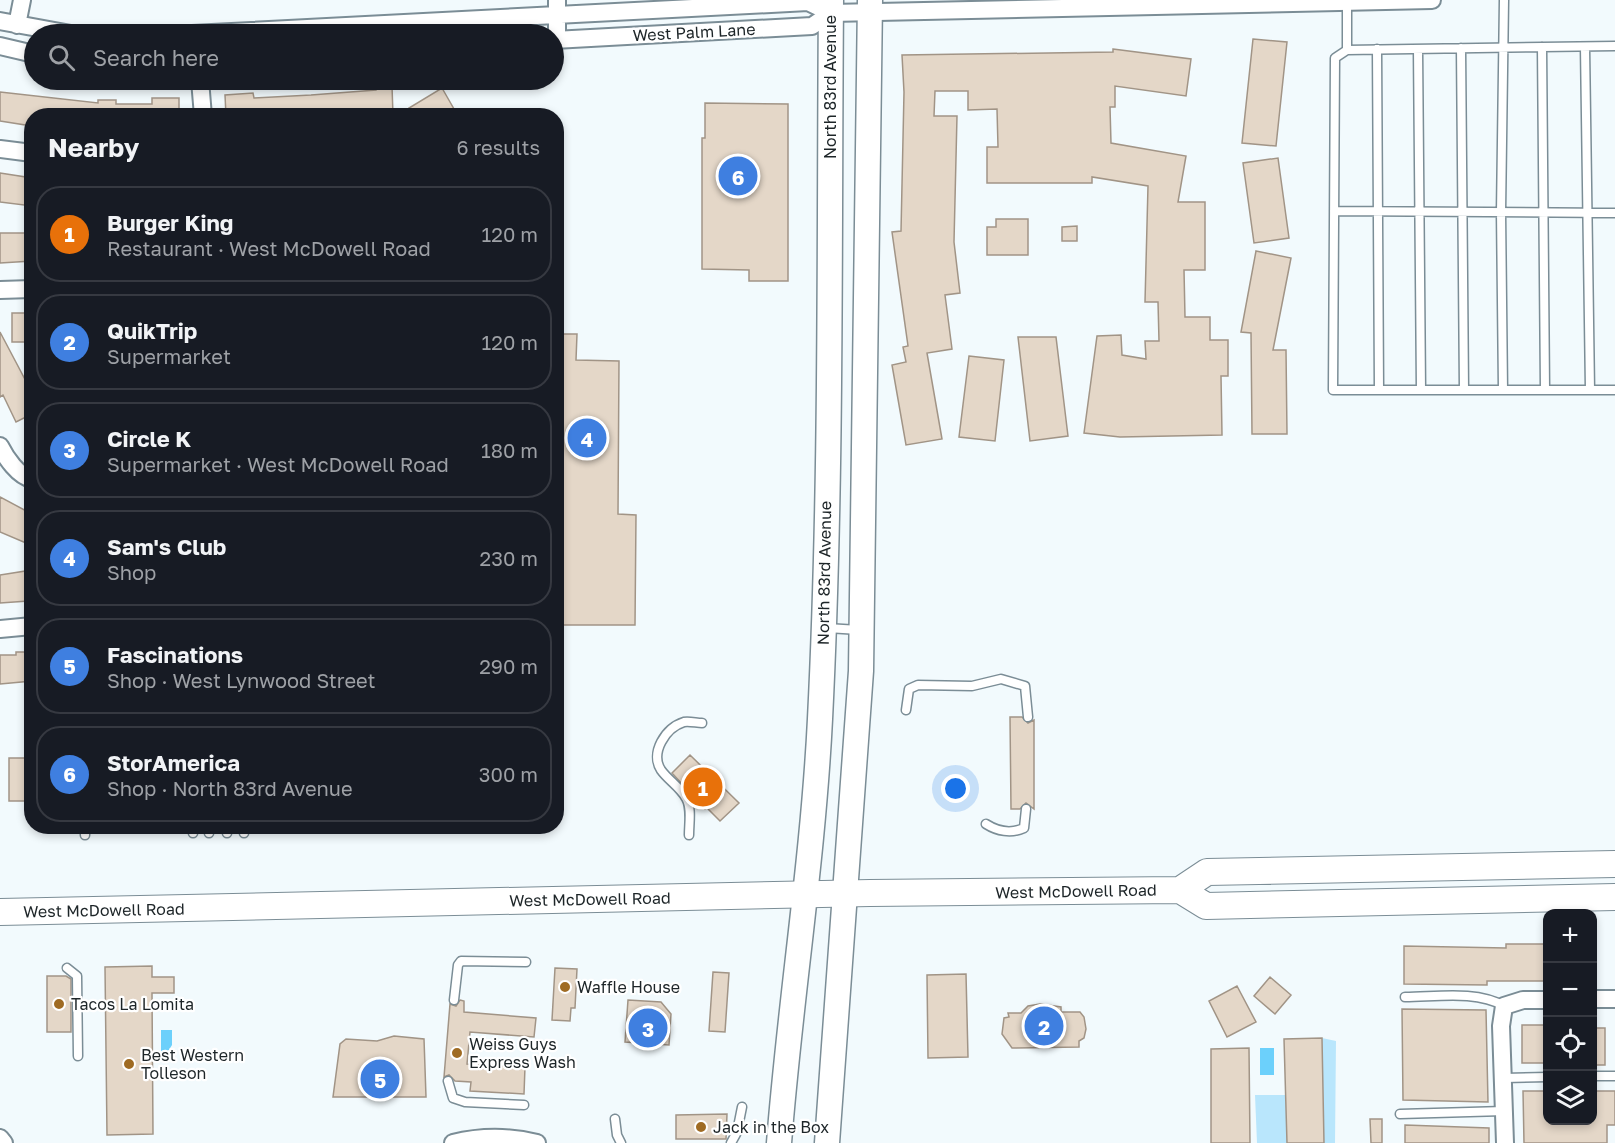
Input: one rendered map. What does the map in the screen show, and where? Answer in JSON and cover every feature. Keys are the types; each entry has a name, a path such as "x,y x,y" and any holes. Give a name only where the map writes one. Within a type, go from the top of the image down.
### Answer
{"main road":[{"path":"827,1143 857,746 862,630 870,6"},
{"name":"North 83rd Avenue","path":"779,1143 806,894 820,719 828,329 831,7"},
{"path":"828,329 867,329"},
{"name":"West McDowell Road","path":"1180,890 1207,872 1615,864"},
{"name":"West McDowell Road","path":"0,912 846,893 1180,890 1206,906 1615,897"}],"street":[{"path":"17,25 22,0"},
{"name":"West Palm Lane","path":"330,24 557,7 807,2 831,7 1347,3 1432,0"},
{"path":"556,24 557,7"},
{"name":"West Palm Lane","path":"564,40 812,26 831,7"},
{"path":"0,21 24,26"},
{"path":"0,46 24,52"},
{"path":"201,90 202,108"},
{"path":"0,148 24,152"},
{"path":"0,290 24,289"},
{"path":"0,446 7,458 24,473"},
{"path":"0,629 24,627"},
{"path":"1506,1143 1501,1026 1504,1006 1523,999 1543,999"},
{"path":"1597,999 1615,999"},
{"path":"0,1138 4,1143"},
{"path":"453,1143 479,1138 506,1138 537,1143"}],"lane":[{"path":"1503,390 1501,212 1504,0"},
{"path":"1347,3 1347,50"},
{"path":"1615,46 1347,50 1335,58 1333,390 1615,390"},
{"path":"1542,47 1545,390"},
{"path":"1585,47 1590,390"},
{"path":"1461,48 1464,390"},
{"path":"1377,49 1379,390"},
{"path":"1418,49 1421,390"},
{"path":"1334,211 1615,213"},
{"path":"823,628 862,630"},
{"path":"906,710 909,690 918,685 972,686 1001,679 1025,686 1028,717"},
{"path":"689,834 689,805 685,796 660,769 657,760 659,744 668,732 684,722 702,723"},
{"path":"986,824 997,830 1019,830 1027,823 1026,809"},
{"path":"454,1000 458,965 461,961 526,962"},
{"path":"67,968 77,976 78,1056"},
{"path":"1405,997 1478,997 1491,999 1504,1006"},
{"path":"1597,1076 1615,1076"},
{"path":"1504,1078 1543,1077"},
{"path":"448,1081 453,1098 465,1102 524,1105"},
{"path":"731,1143 737,1132 742,1107"},
{"path":"1400,1114 1504,1112"},
{"path":"615,1119 617,1135 621,1143"}],"shaded area":[{"path":"1322,1038 1336,1041 1335,1143 1324,1143"},
{"path":"1255,1095 1286,1095 1287,1143 1257,1143"}],"water":[{"path":"161,1030 172,1030 172,1045 167,1053 161,1053"},
{"path":"1260,1048 1274,1048 1274,1075 1260,1075"}],"building":[{"path":"1253,39 1287,42 1276,146 1242,143"},
{"path":"1113,49 1191,59 1186,96 1115,86 1115,107 1110,107 1111,143 1186,156 1178,202 1205,202 1205,270 1184,270 1185,317 1210,317 1210,340 1228,340 1228,376 1221,376 1222,435 1120,437 1084,433 1097,336 1121,335 1122,355 1146,359 1145,341 1159,341 1158,302 1145,302 1148,186 1092,177 1092,183 987,183 987,147 998,147 997,109 968,110 968,91 935,91 934,116 957,116 954,242 960,293 945,295 952,349 927,353 942,439 906,445 892,365 906,362 903,347 908,346 892,232 901,231 904,92 902,55 1113,52"},
{"path":"392,90 393,108 226,108 225,95 253,93 254,98"},
{"path":"439,90 443,90 453,108 409,108"},
{"path":"0,92 98,103 98,100 116,100 116,104 152,104 152,98 179,98 179,108 24,108 24,125 0,121"},
{"path":"705,103 788,104 788,281 749,281 749,270 702,269 702,138 705,138"},
{"path":"1278,158 1289,238 1254,243 1243,163"},
{"path":"0,173 24,177 24,205 0,202"},
{"path":"996,219 1028,219 1028,255 987,255 987,227 996,227"},
{"path":"1077,226 1077,241 1062,241 1062,227"},
{"path":"0,233 24,233 24,262 0,263"},
{"path":"1256,251 1291,258 1273,350 1286,350 1287,434 1252,434 1251,333 1241,332"},
{"path":"12,313 24,313 24,342 12,342"},
{"path":"0,332 24,377 24,418 16,422 3,395 0,397"},
{"path":"564,334 577,334 576,360 619,361 618,514 636,515 635,625 564,625"},
{"path":"1018,337 1056,337 1068,436 1030,441"},
{"path":"969,356 1004,360 995,441 959,437"},
{"path":"0,497 24,510 24,542 0,532"},
{"path":"24,571 24,601 0,603 0,575"},
{"path":"16,652 24,652 24,682 0,684 0,655 16,655"},
{"path":"1010,717 1022,717 1028,723 1034,720 1034,809 1026,803 1020,809 1011,809"},
{"path":"690,755 739,803 720,821 707,808 705,809 672,773"},
{"path":"9,758 24,758 24,801 9,801"},
{"path":"1506,944 1543,944 1543,981 1487,981 1487,985 1404,984 1404,946 1506,948"},
{"name":"Best Western Tolleson","path":"152,966 152,977 174,977 174,993 152,993 153,1134 107,1135 105,967"},
{"name":"Waffle House","path":"555,968 577,969 575,1008 571,1008 570,1021 552,1020"},
{"path":"713,972 729,973 725,1032 709,1031"},
{"path":"966,974 968,1057 928,1058 927,975"},
{"name":"Tacos La Lomita","path":"47,976 66,976 71,979 71,1032 47,1032"},
{"path":"1270,977 1291,995 1275,1014 1254,996"},
{"path":"1237,986 1256,1022 1227,1037 1209,1001"},
{"name":"Weiss Guys Express Wash","path":"460,1000 464,1001 464,1012 536,1018 534,1037 470,1032 467,1064 525,1067 524,1094 470,1091 471,1082 455,1081 449,1075 444,1077 450,1004 456,1006"},
{"path":"628,1000 661,1002 671,1014 669,1045 625,1042"},
{"path":"1040,1004 1061,1007 1061,1012 1080,1012 1084,1017 1086,1029 1084,1038 1079,1041 1079,1047 1012,1048 1002,1034 1004,1018 1009,1017 1008,1013 1021,1013 1028,1006"},
{"path":"1402,1009 1486,1010 1488,1102 1403,1100"},
{"path":"1522,1025 1543,1025 1543,1063 1522,1063"},
{"path":"1597,1028 1605,1028 1605,1065 1597,1065"},
{"path":"394,1036 424,1039 426,1097 333,1097 340,1044 346,1039 377,1041"},
{"path":"1322,1038 1324,1143 1287,1143 1284,1039"},
{"path":"1249,1048 1250,1143 1211,1143 1211,1049"},
{"path":"1523,1091 1543,1091 1543,1125 1597,1125 1597,1091 1615,1091 1615,1125 1607,1125 1607,1143 1524,1143"},
{"name":"Jack in the Box","path":"727,1114 726,1139 676,1139 676,1115"},
{"path":"1370,1119 1382,1119 1382,1143 1371,1143"},
{"path":"1405,1125 1489,1128 1489,1143 1405,1143"}],"place":[{"name":"StorAmerica","path":"738,176"},
{"name":"Sam's Club","path":"587,438"},
{"name":"Burger King","path":"703,787"},
{"name":"Waffle House","path":"565,987"},
{"name":"Tacos La Lomita","path":"59,1004"},
{"name":"QuikTrip","path":"1044,1026"},
{"name":"Circle K","path":"648,1028"},
{"name":"Weiss Guys Express Wash","path":"457,1053"},
{"name":"Best Western Tolleson","path":"129,1064"},
{"name":"Fascinations","path":"380,1079"},
{"name":"Jack in the Box","path":"701,1127"}]}
